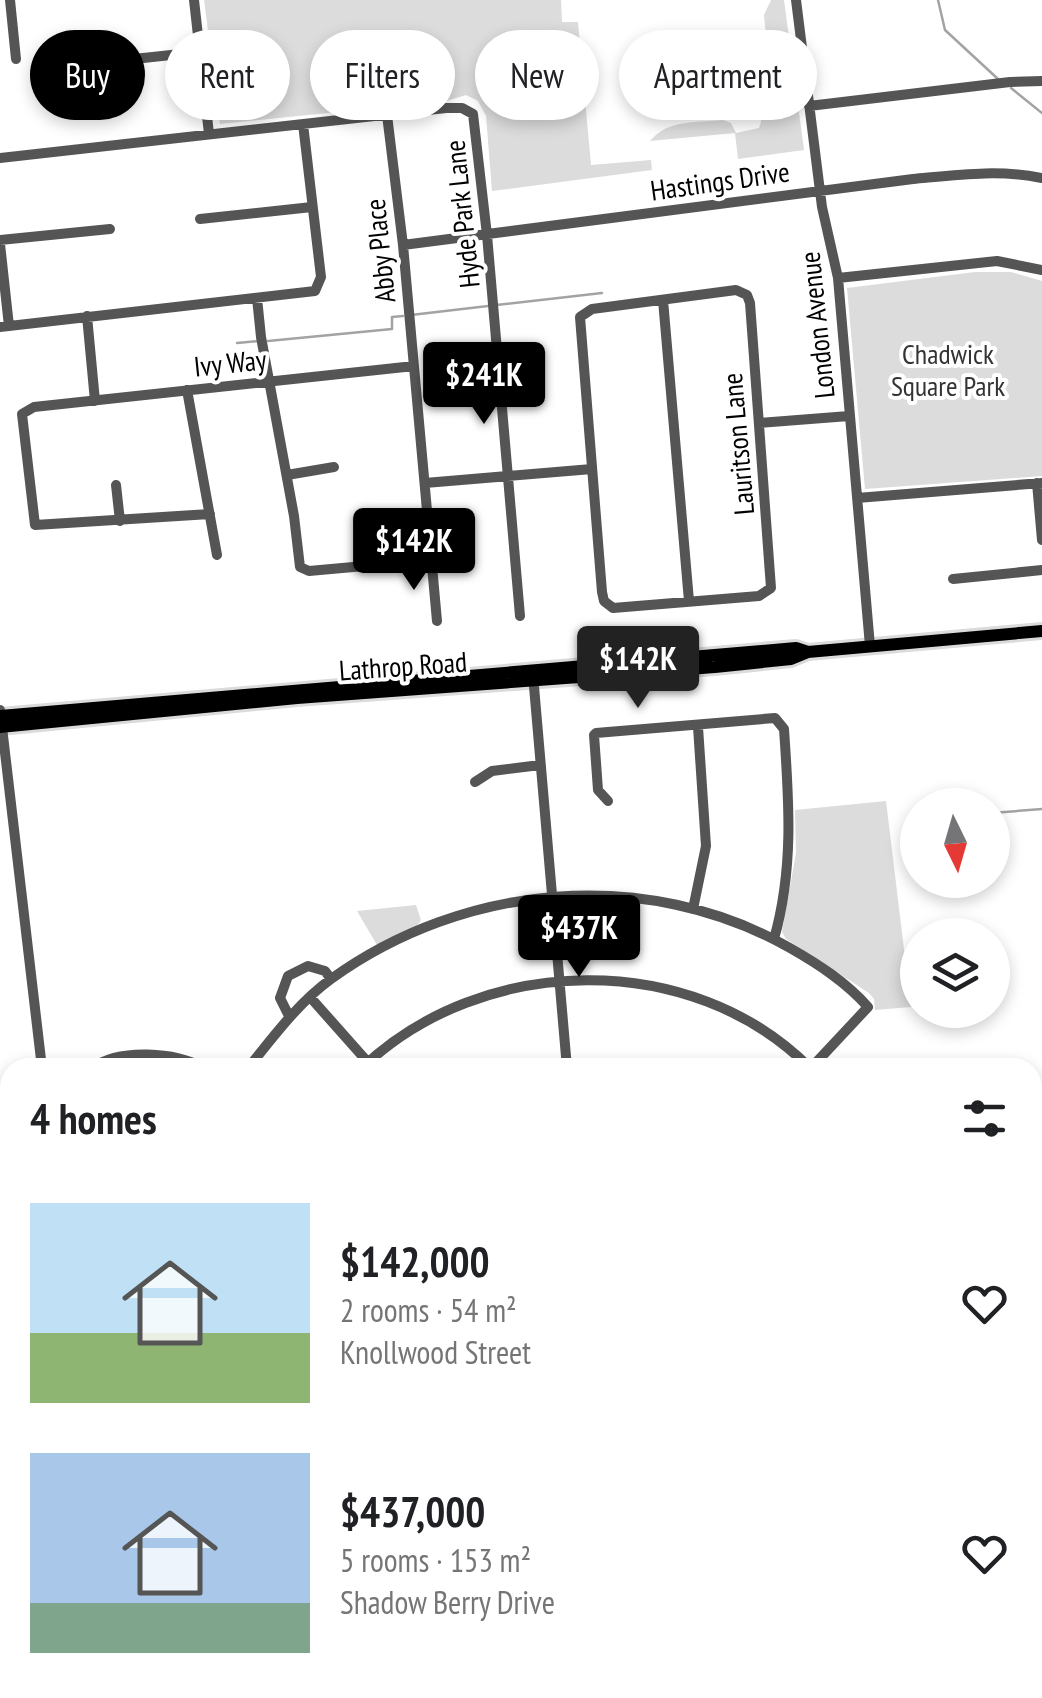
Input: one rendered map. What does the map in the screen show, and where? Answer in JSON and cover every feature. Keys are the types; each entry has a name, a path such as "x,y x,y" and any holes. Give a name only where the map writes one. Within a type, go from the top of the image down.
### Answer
{"main road":[{"name":"Lathrop Road","path":"1,719 533,676 796,648 808,652 1042,631"}],"street":[{"path":"10,0 16,59"},
{"path":"194,0 197,30"},
{"name":"London Avenue","path":"796,0 800,30"},
{"path":"817,105 1010,82 1042,82"},
{"name":"Hyde Park Lane","path":"455,110 467,109 473,114 477,132 520,616"},
{"path":"207,120 209,134"},
{"path":"0,158 340,120"},
{"name":"Abby Place","path":"388,120 404,245 437,621"},
{"name":"London Avenue","path":"811,120 838,278 870,646"},
{"path":"110,229 0,242 4,327 315,291 320,276 302,124"},
{"name":"Hastings Drive","path":"404,245 972,173 1042,178"},
{"path":"200,219 312,207"},
{"path":"838,278 997,261 1042,270"},
{"name":"Lauritson Lane","path":"663,300 736,290 748,298 760,423 772,588 760,596 689,601"},
{"path":"257,298 298,563 304,570 327,570 432,560"},
{"path":"663,300 689,601 622,608 608,605 602,592 581,314 592,308 663,300"},
{"path":"87,316 95,401"},
{"name":"Ivy Way","path":"120,521 35,526 21,421 26,410 414,366"},
{"path":"187,390 216,555"},
{"path":"760,423 849,416"},
{"path":"287,475 334,467"},
{"path":"424,483 592,469"},
{"path":"857,498 1040,483 1042,540"},
{"path":"116,485 120,521 210,514"},
{"path":"953,579 1042,570"},
{"path":"533,676 565,1058"},
{"path":"1,719 41,1058"},
{"path":"608,801 598,790 594,736 780,720 784,729 790,832 788,872 774,940"},
{"path":"693,910 706,846 698,727"},
{"path":"475,782 492,770 540,766"},
{"path":"256,1058 289,1016 331,980 415,932 462,913 520,900 610,895 715,915 774,940 856,993 868,1007 820,1058"},
{"path":"289,1016 280,998 288,976 308,966 324,971 331,980"},
{"path":"378,1058 412,1029 451,1009 488,994 559,980 605,980 690,996 728,1010 767,1033 798,1058"},
{"path":"310,997 361,1058"},
{"path":"114,1058 172,1058"}],"green space":[{"path":"204,0 561,0 562,22 578,22 579,30 475,30 475,100 466,95 455,98 455,30 310,30 310,115 290,117 290,30 208,30"},
{"path":"771,0 784,0 788,30 765,30 764,15"},
{"path":"219,120 259,120 220,124"},
{"path":"486,120 587,120 591,165 651,160 652,170 492,191"},
{"path":"723,120 731,123 736,133 759,128 761,122 800,120 804,150 738,159 735,133 650,141 674,125"},
{"name":"Chadwick Square Park","path":"975,272 1011,272 1042,281 1042,476 865,489 847,288"},
{"path":"886,801 900,918 900,1008 875,1010 869,993 786,939 782,932 796,853 795,810"},
{"path":"416,905 421,920 417,926 377,945 357,911"}],"waterway":[{"path":"938,0 945,30 998,79"},
{"path":"1011,88 1042,113"},
{"path":"496,305 602,293"},
{"path":"411,315 488,306"},
{"path":"268,341 392,329 392,317 403,316"},
{"path":"237,343 260,341"},
{"path":"1010,812 1042,809"}]}
